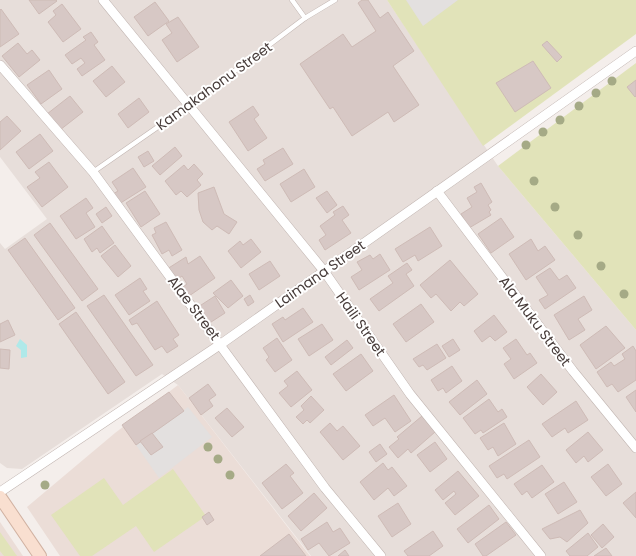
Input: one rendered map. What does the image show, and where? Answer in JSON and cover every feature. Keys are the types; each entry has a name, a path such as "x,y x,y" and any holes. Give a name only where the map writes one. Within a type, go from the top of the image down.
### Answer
{"main road":[{"path":"0,497 40,556"}],"street":[{"name":"Haili Street","path":"103,0 324,271 410,394 542,556"},
{"name":"Laimana Street","path":"0,492 221,344 636,51"},
{"name":"Alae Street","path":"0,65 93,172 325,488 382,556"},
{"name":"Ala Muku Street","path":"437,191 572,371 636,448"}],"lane":[{"path":"292,0 306,18"},
{"name":"Kamakahonu Street","path":"93,172 188,106 306,18 335,0"}],"shaded area":[{"path":"0,0 387,0 498,166 636,330 636,556 311,556 178,385 162,374 22,469 7,468 0,463 0,243 5,249 47,219 0,157"},
{"path":"406,0 458,0 423,26"},
{"path":"178,385 310,556 60,556 27,507 115,433"},
{"path":"188,407 212,437 159,478 136,445 140,441 151,455 162,447 152,433"},
{"path":"0,522 23,556 0,556"}],"green space":[{"path":"387,0 636,0 636,34 483,146"},
{"path":"636,63 636,330 498,166"},
{"path":"173,469 206,516 154,552 136,526 92,556 80,556 51,515 104,478 123,505"},
{"path":"0,532 17,556 4,556 0,551"}],"water":[{"path":"20,339 27,345 27,357 21,358 21,350 16,346"}],"building":[{"path":"29,0 56,0 57,1 39,14"},
{"path":"362,0 368,0 380,18 388,12 414,51 393,66 419,105 394,122 388,112 352,136 333,107 330,109 300,64 343,34 352,47 376,31 358,3"},
{"path":"155,2 169,21 148,36 134,17"},
{"path":"62,4 81,29 63,42 48,22 56,15 53,11"},
{"path":"0,10 19,34 0,47"},
{"path":"178,17 199,47 177,62 162,40 172,33 166,24"},
{"path":"91,32 98,42 94,45 105,60 82,76 77,69 85,63 81,58 72,64 65,55 86,40 83,37"},
{"path":"547,41 562,57 557,62 542,45"},
{"path":"18,43 27,54 32,50 40,60 19,77 2,56"},
{"path":"533,61 551,88 515,112 496,83"},
{"path":"112,66 125,82 106,97 93,81"},
{"path":"49,70 62,89 41,104 27,85"},
{"path":"636,80 636,96 635,97 627,87"},
{"path":"70,96 83,112 60,130 47,114"},
{"path":"139,98 149,112 128,128 118,114"},
{"path":"253,106 259,115 254,119 267,138 248,151 229,122"},
{"path":"7,116 21,131 0,150 0,122"},
{"path":"40,134 53,151 29,169 16,152"},
{"path":"175,147 182,156 160,175 152,166"},
{"path":"283,148 293,164 265,181 257,169 265,164 263,160"},
{"path":"148,151 154,161 144,167 138,157"},
{"path":"49,162 68,187 42,207 27,187 40,178 35,172"},
{"path":"194,164 203,174 197,180 201,185 187,197 181,191 176,195 165,181 184,165 188,170"},
{"path":"133,168 146,187 119,204 113,194 118,191 112,182"},
{"path":"304,169 315,187 291,202 280,184"},
{"path":"481,183 492,202 488,205 491,215 469,228 461,214 472,207 467,198 477,192 474,187"},
{"path":"214,187 224,214 237,222 229,234 217,226 212,230 203,222 199,210 198,193"},
{"path":"145,191 160,214 141,227 126,203"},
{"path":"327,191 337,205 327,213 316,198"},
{"path":"86,198 93,208 86,213 95,227 76,239 60,216"},
{"path":"343,206 349,215 342,220 351,233 325,250 319,240 326,235 320,226 335,215 333,212"},
{"path":"106,207 112,216 102,223 96,214"},
{"path":"501,218 514,237 491,253 478,234"},
{"path":"166,222 182,250 172,256 169,250 162,254 152,235 156,233 154,228"},
{"path":"50,223 98,289 82,301 34,235"},
{"path":"102,226 114,243 100,253 97,248 92,252 84,239"},
{"path":"430,227 442,246 418,261 415,255 403,262 395,249"},
{"path":"25,238 75,308 58,320 8,250"},
{"path":"251,239 261,252 241,268 228,251 240,241 243,245"},
{"path":"531,239 538,251 545,246 555,260 526,280 509,254"},
{"path":"115,245 131,266 118,277 101,256"},
{"path":"380,254 390,270 359,290 351,277 362,270 357,262 370,255 373,259"},
{"path":"200,256 215,278 189,296 183,287 187,284 182,276 175,281 167,269 186,257 188,264"},
{"path":"450,260 478,294 464,306 460,302 451,311 436,294 431,298 420,285"},
{"path":"270,261 280,276 259,290 249,274"},
{"path":"407,263 412,270 406,274 414,286 379,311 370,299 393,283 388,276"},
{"path":"550,268 559,280 567,275 576,288 545,309 539,300 548,295 536,277"},
{"path":"140,278 147,289 143,291 150,301 129,315 115,295"},
{"path":"231,280 243,296 228,308 213,293"},
{"path":"104,295 153,365 136,376 87,306"},
{"path":"250,295 254,302 248,306 244,299"},
{"path":"215,296 225,313 208,324 198,307"},
{"path":"584,296 592,310 578,319 585,330 569,340 554,315"},
{"path":"157,301 179,335 173,339 178,346 167,353 162,346 155,350 137,323 132,325 129,320"},
{"path":"421,304 434,322 406,342 393,324"},
{"path":"303,308 313,322 283,342 272,324 283,317 285,320"},
{"path":"76,312 125,382 108,394 59,324"},
{"path":"494,315 507,332 495,341 490,336 482,342 474,331"},
{"path":"8,320 15,335 0,342 0,324"},
{"path":"322,324 333,340 309,356 298,339"},
{"path":"606,326 625,348 596,369 580,345"},
{"path":"277,338 292,360 275,372 266,360 269,357 263,348"},
{"path":"453,339 460,350 449,357 442,346"},
{"path":"516,339 527,355 530,353 537,363 514,379 504,364 511,359 503,348"},
{"path":"347,340 353,348 331,365 325,357"},
{"path":"437,344 446,358 427,370 423,365 419,367 413,359"},
{"path":"633,346 636,351 636,380 618,392 612,384 607,387 597,372 611,362 614,366 625,359 622,354"},
{"path":"0,349 10,350 9,369 0,368"},
{"path":"361,354 373,371 346,391 333,374"},
{"path":"452,366 462,381 446,393 443,388 438,391 431,380"},
{"path":"297,371 312,390 291,407 279,393 288,386 284,381"},
{"path":"541,374 557,392 543,405 527,387"},
{"path":"477,380 487,394 460,415 449,402"},
{"path":"208,384 216,395 209,400 213,406 201,415 189,398"},
{"path":"636,390 636,412 626,397"},
{"path":"169,392 184,411 136,445 122,425"},
{"path":"394,395 411,421 395,432 385,418 373,426 365,415"},
{"path":"311,396 324,410 310,423 307,420 303,424 296,417 304,410 301,406"},
{"path":"489,399 498,412 502,409 507,417 483,433 481,430 475,434 463,418"},
{"path":"576,401 588,420 568,433 565,428 552,437 542,424"},
{"path":"227,408 244,427 232,437 215,418"},
{"path":"422,416 435,432 411,453 408,449 398,458 389,447 399,439 397,437"},
{"path":"330,423 337,431 343,426 360,446 343,460 320,432"},
{"path":"504,423 516,444 498,456 493,447 488,450 480,438"},
{"path":"588,432 603,450 588,462 584,456 576,463 566,450"},
{"path":"152,433 163,447 151,455 140,441"},
{"path":"529,440 540,457 507,479 504,474 497,478 489,466"},
{"path":"435,442 447,459 430,472 417,455"},
{"path":"380,444 387,454 376,462 369,452"},
{"path":"383,463 388,470 392,467 407,486 394,496 388,488 374,500 360,482"},
{"path":"286,464 294,473 290,476 303,493 282,509 262,483"},
{"path":"608,464 622,484 606,496 591,477"},
{"path":"542,465 554,482 532,498 527,491 522,495 514,484"},
{"path":"458,471 479,496 455,515 445,503 456,494 454,491 443,500 435,490"},
{"path":"564,482 577,502 558,514 545,494"},
{"path":"636,492 636,518 623,503"},
{"path":"314,493 327,508 301,531 288,516"},
{"path":"398,503 411,524 392,537 378,516"},
{"path":"489,505 499,519 468,543 457,529"},
{"path":"580,510 588,523 567,542 560,537 550,539 542,529"},
{"path":"209,512 214,520 207,525 202,517"},
{"path":"327,522 333,532 340,528 350,543 329,556 319,543 308,550 301,539"},
{"path":"506,522 516,535 486,556 483,556 475,544"},
{"path":"603,524 614,537 602,548 591,535"},
{"path":"433,531 443,546 429,556 408,556 404,551"},
{"path":"588,533 598,547 587,556 570,556 566,551"},
{"path":"289,534 306,556 260,556"},
{"path":"606,548 612,556 594,556"},
{"path":"345,550 349,556 338,556"}]}
